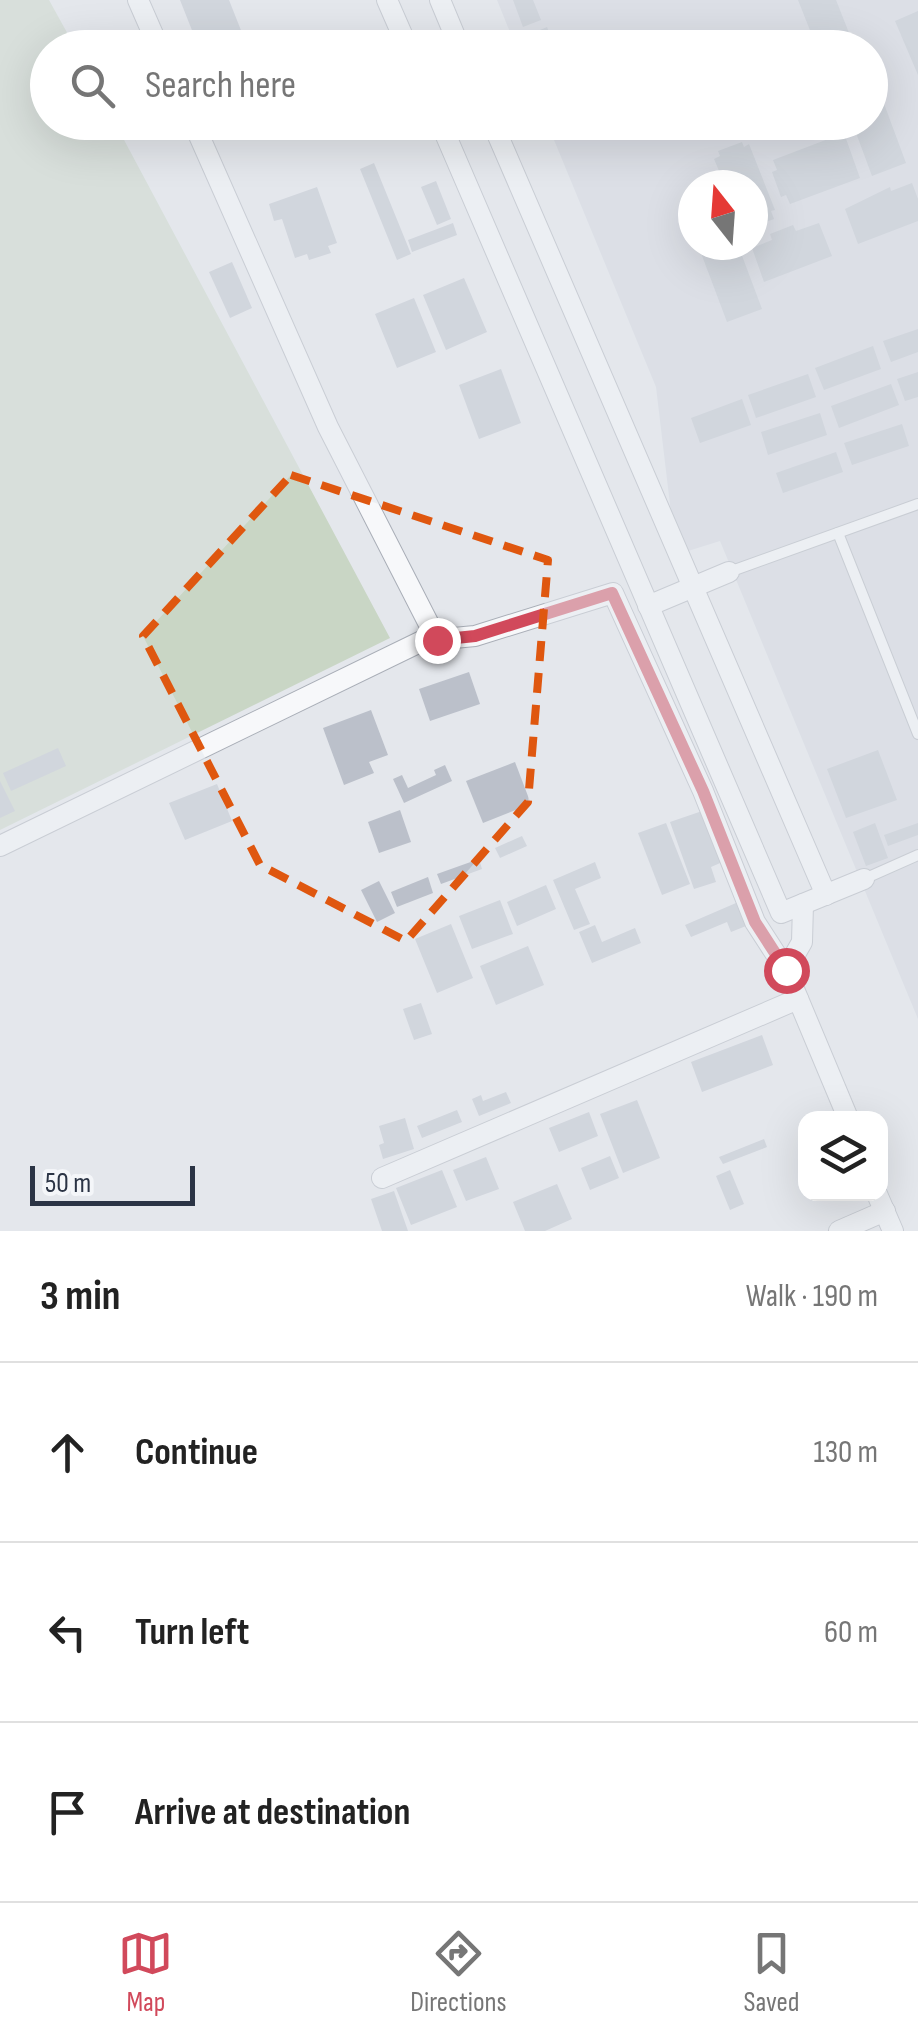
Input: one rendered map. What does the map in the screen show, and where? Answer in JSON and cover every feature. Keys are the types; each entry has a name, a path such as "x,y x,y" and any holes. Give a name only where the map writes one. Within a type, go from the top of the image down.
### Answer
{"street":[{"path":"138,0 151,30"},
{"path":"387,0 400,30"},
{"path":"440,0 452,30"},
{"path":"200,140 328,427 437,640"},
{"path":"448,140 781,912 864,879"},
{"path":"500,140 826,895"},
{"path":"648,606 729,572"},
{"path":"0,846 422,641 475,636 612,593 703,791 755,922 786,970 845,1111"},
{"path":"786,970 802,942 804,904"},
{"path":"382,1178 798,999"},
{"path":"839,1231 885,1212"}],"lane":[{"path":"729,572 918,504"},
{"path":"838,533 918,734"},
{"path":"864,879 918,854"}],"highlighted area":[{"path":"291,475 548,560 528,802 406,941 260,865 143,636"}],"shaded area":[{"path":"497,0 918,0 918,1019 720,541 688,551 671,513 656,387 554,140 888,140 888,30 509,30"}],"green space":[{"path":"0,0 49,0 66,30 30,30 30,140 124,140 390,638 0,830"}],"building":[{"path":"180,0 229,0 241,30 192,30"},
{"path":"513,0 533,0 541,20 523,27"},
{"path":"798,0 836,0 848,30 810,30"},
{"path":"918,11 918,75 895,21"},
{"path":"888,114 906,163 872,176 859,140 888,140"},
{"path":"826,140 846,140 860,178 790,204 786,195 781,197 772,172 777,170 773,160"},
{"path":"742,142 744,147 749,144 759,170 719,170 714,159 720,156 718,151"},
{"path":"374,163 411,254 397,260 360,169"},
{"path":"436,181 451,219 437,225 421,187"},
{"path":"912,183 918,199 918,221 858,244 845,209 890,187 891,191"},
{"path":"317,187 337,243 328,246 331,253 309,260 307,254 295,258 282,219 274,221 269,204"},
{"path":"768,192 775,210 771,211 774,219 768,221"},
{"path":"453,223 457,235 412,252 408,240"},
{"path":"819,223 832,256 764,282 756,260 768,260 770,234 793,225 796,231"},
{"path":"704,260 744,260 762,309 727,322"},
{"path":"232,262 252,308 230,318 209,272"},
{"path":"464,278 487,332 446,350 423,295"},
{"path":"414,298 436,352 397,368 375,314"},
{"path":"918,329 918,352 891,362 883,341"},
{"path":"873,346 881,369 824,390 815,368"},
{"path":"501,369 521,423 479,439 459,385"},
{"path":"918,372 918,397 905,401 897,379"},
{"path":"808,374 816,397 756,418 748,395"},
{"path":"891,384 899,405 839,428 831,406"},
{"path":"742,399 751,425 700,443 691,418"},
{"path":"820,413 827,435 768,455 761,432"},
{"path":"902,424 909,446 852,465 844,443"},
{"path":"836,452 843,472 783,493 776,473"},
{"path":"469,672 480,704 430,721 419,689"},
{"path":"371,710 388,755 369,762 374,773 344,785 323,728"},
{"path":"58,748 66,766 11,791 3,773"},
{"path":"878,750 897,800 846,818 827,769"},
{"path":"515,762 531,804 483,823 466,781"},
{"path":"445,765 452,781 404,803 393,779 402,775 408,788 436,775 434,770"},
{"path":"0,781 15,811 0,818"},
{"path":"217,784 232,821 185,840 169,803"},
{"path":"708,809 727,860 711,867 716,882 694,889 670,822"},
{"path":"400,810 411,842 379,853 368,822"},
{"path":"666,823 690,884 662,895 638,833"},
{"path":"875,823 888,858 866,866 853,832"},
{"path":"918,823 918,835 888,846 884,835"},
{"path":"522,836 527,846 500,858 495,848"},
{"path":"479,859 482,869 441,884 437,874"},
{"path":"595,862 601,878 575,889 590,924 574,930 553,880"},
{"path":"428,877 433,893 397,907 391,892"},
{"path":"379,881 395,913 377,922 361,890"},
{"path":"546,885 556,909 517,926 507,902"},
{"path":"500,900 513,934 472,949 459,916"},
{"path":"736,903 746,926 731,932 727,922 691,937 685,925"},
{"path":"451,924 473,978 437,993 415,939"},
{"path":"595,925 602,942 635,928 641,943 592,963 579,932"},
{"path":"528,946 544,985 496,1005 480,966"},
{"path":"421,1003 432,1034 414,1040 403,1009"},
{"path":"762,1035 773,1065 702,1092 691,1062"},
{"path":"506,1092 511,1103 479,1116 472,1099 481,1095 483,1101"},
{"path":"637,1100 660,1158 623,1173 600,1114"},
{"path":"457,1110 462,1122 422,1138 417,1126"},
{"path":"589,1112 598,1136 559,1152 549,1128"},
{"path":"405,1118 414,1149 383,1159 379,1126"},
{"path":"764,1139 767,1147 723,1164 719,1157"},
{"path":"610,1156 619,1178 590,1190 581,1168"},
{"path":"486,1157 499,1189 466,1201 453,1170"},
{"path":"442,1170 457,1207 411,1225 396,1188"},
{"path":"730,1170 744,1204 730,1210 716,1176"},
{"path":"557,1184 572,1219 545,1231 525,1231 513,1202"},
{"path":"394,1191 408,1231 382,1231 371,1199"}],"route":[{"path":"437,640 475,636 612,593 703,791 755,922 786,970"}]}
